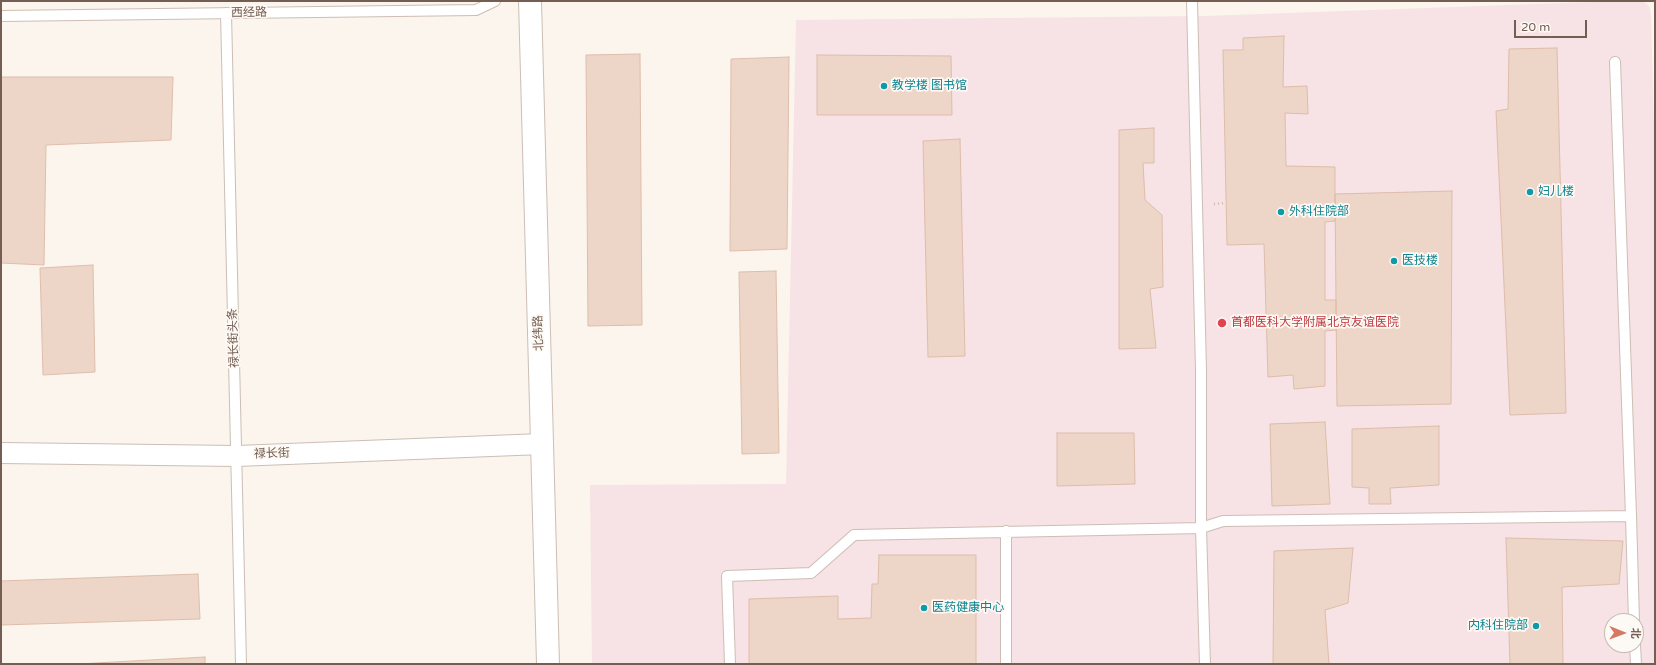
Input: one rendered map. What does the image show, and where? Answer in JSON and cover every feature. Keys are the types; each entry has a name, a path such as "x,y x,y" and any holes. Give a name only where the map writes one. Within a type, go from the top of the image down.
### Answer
{"street":[{"name":"北纬路","path":"530,1 548,664"},
{"name":"禄长街","path":"1,453 237,456 542,444"}],"lane":[{"name":"西经路","path":"1,16 476,10 495,1"},
{"path":"1192,1 1201,370 1200,528 1205,664"},
{"name":"禄长街头条","path":"226,13 242,664"},
{"path":"1615,62 1634,613"},
{"path":"730,664 726,576 811,573 854,535 1200,528 1223,521 1631,516"},
{"path":"1006,531 1006,664"},
{"path":"1635,653 1636,664"}],"shaded area":[{"name":"首都医科大学附属北京友谊医院","path":"1619,1 1641,1 1646,3 1650,8 1651,18 1655,161 1655,664 592,664 590,485 786,484 796,20 1206,16"}],"building":[{"name":"外科住院部","path":"1284,36 1283,87 1307,86 1308,114 1285,113 1286,166 1335,167 1335,221 1325,222 1325,300 1336,300 1336,330 1325,331 1325,386 1294,389 1293,375 1268,377 1264,244 1227,245 1223,50 1243,50 1243,38"},
{"name":"妇儿楼","path":"1557,48 1566,413 1510,415 1496,111 1508,109 1509,49"},
{"path":"640,54 642,325 588,326 586,55"},
{"name":"教学楼 图书馆","path":"817,55 951,56 952,115 817,115"},
{"path":"789,57 787,249 730,251 731,59"},
{"path":"1,77 173,77 171,140 46,145 44,265 1,263"},
{"path":"1154,128 1154,163 1143,163 1145,200 1162,215 1163,287 1150,289 1156,348 1119,349 1119,130"},
{"path":"960,139 965,356 928,357 923,141"},
{"name":"医技楼","path":"1452,191 1451,404 1337,406 1335,194"},
{"path":"93,265 95,372 43,375 40,268"},
{"path":"776,271 779,453 742,454 739,272"},
{"path":"1325,422 1330,504 1272,506 1270,424"},
{"path":"1439,426 1439,485 1390,488 1391,504 1369,504 1369,488 1352,487 1352,429"},
{"path":"1057,433 1134,433 1135,484 1057,486"},
{"name":"内科住院部","path":"1506,538 1623,541 1619,584 1562,587 1563,664 1510,664"},
{"path":"1353,548 1348,603 1325,610 1329,664 1273,664 1274,551"},
{"name":"医药健康中心","path":"879,555 976,555 976,664 749,664 749,599 838,596 838,619 871,618 872,584 878,584"},
{"path":"198,574 200,619 1,625 1,581"},
{"path":"205,657 205,664 78,664"}],"place":[{"name":"教学楼 图书馆","path":"884,86"},
{"name":"妇儿楼","path":"1530,192"},
{"name":"外科住院部","path":"1281,212"},
{"name":"医技楼","path":"1394,261"},
{"name":"首都医科大学附属北京友谊医院","path":"1222,323"},
{"name":"医药健康中心","path":"924,608"},
{"name":"内科住院部","path":"1536,626"}]}
